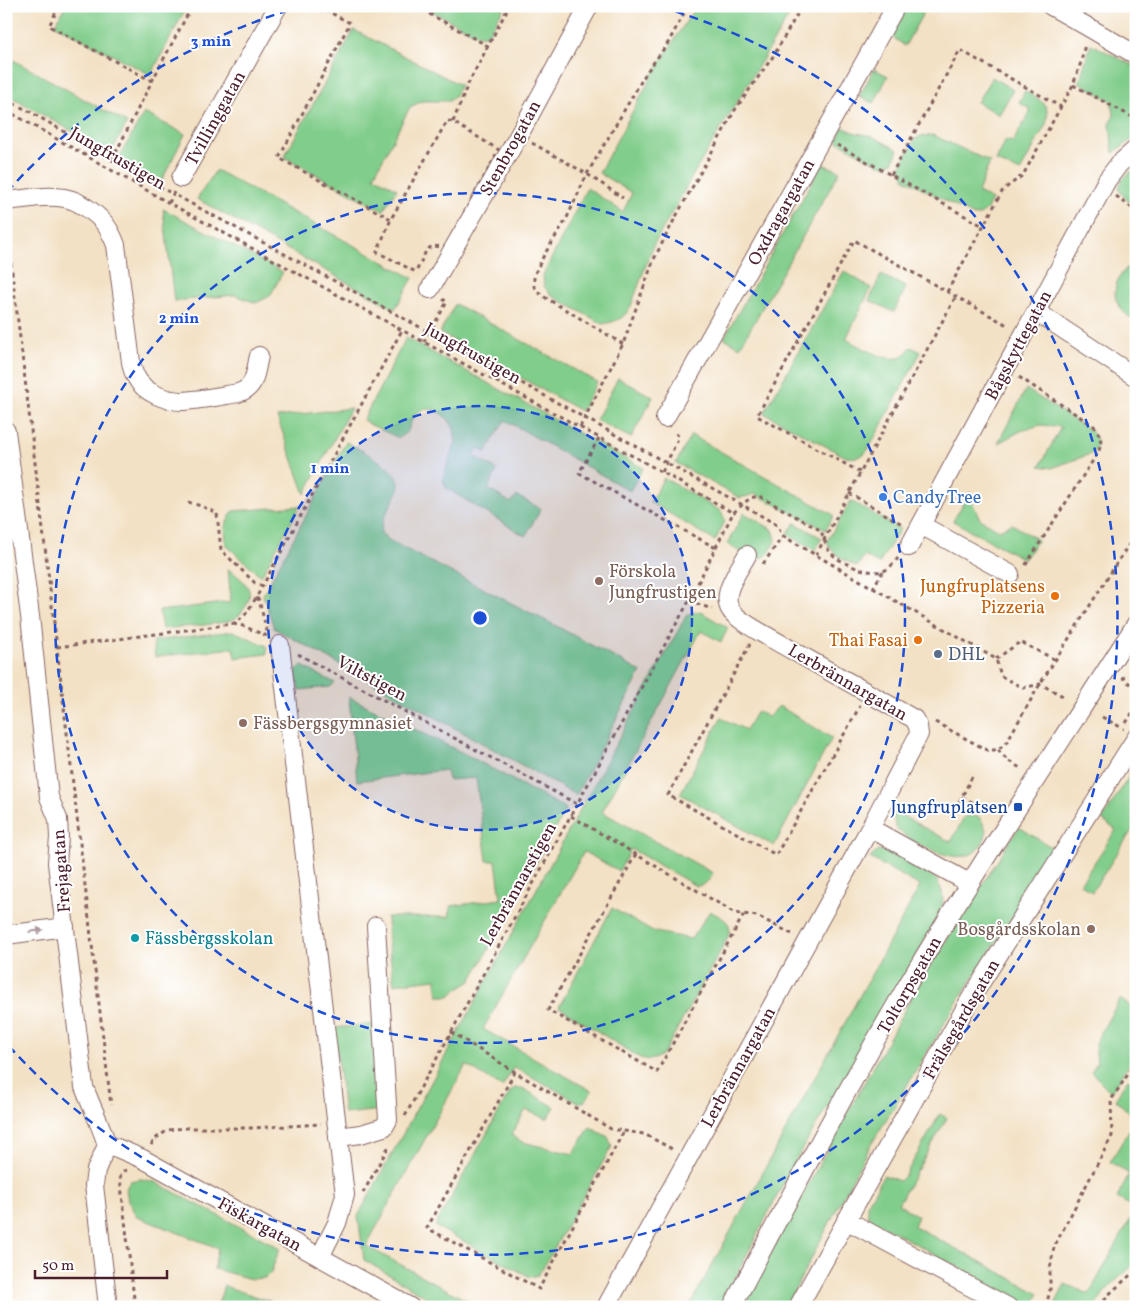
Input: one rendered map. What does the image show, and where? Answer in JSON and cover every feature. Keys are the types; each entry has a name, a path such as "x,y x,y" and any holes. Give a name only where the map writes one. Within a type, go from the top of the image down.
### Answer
{"street":[{"name":"Tvillinggatan","path":"182,178 278,6"},
{"name":"Stenbrogatan","path":"430,289 519,135 589,6"},
{"name":"Oxdragargatan","path":"665,418 896,6"},
{"path":"1051,6 1136,55"},
{"name":"Bågskyttegatan","path":"916,535 1104,186 1119,164 1136,149"},
{"path":"6,201 48,197 64,198 76,202 102,219 110,230 116,245 131,362 135,377 154,394 182,401 238,394 250,387 259,356"},
{"path":"1036,312 1134,376"},
{"name":"Frejagatan","path":"6,431 30,616 49,797 58,819 57,864 84,1087 107,1145"},
{"path":"916,535 1010,574"},
{"name":"Lerbrännargatan","path":"606,1307 870,828 919,734 918,726 914,719 758,631 734,615 726,600 746,555"},
{"name":"Toltorpsgatan","path":"732,1307 834,1115 918,968 969,883 1136,624"},
{"path":"274,641 345,1195 337,1223 320,1257"},
{"name":"Frälsegårdsgatan","path":"798,1307 971,998 1129,732"},
{"path":"870,828 969,883"},
{"path":"337,1130 361,1134 384,1128 388,1120 376,926"},
{"path":"6,935 65,927"},
{"path":"107,1145 96,1170 94,1185 108,1307"},
{"name":"Fiskargatan","path":"107,1145 143,1160 410,1307"},
{"path":"846,1220 1008,1307"}],"path":[{"path":"59,6 49,26 152,81"},
{"path":"112,160 192,6"},
{"path":"318,6 350,23 279,158 391,219"},
{"path":"415,6 488,46"},
{"path":"453,122 468,84 509,6"},
{"path":"623,344 541,294 534,286 534,275 566,220 587,174 646,72 668,43 688,6"},
{"path":"580,427 586,419 623,344 654,259 673,222 735,110 774,55 802,6"},
{"path":"860,6 872,12"},
{"path":"947,292 1003,190 1023,175 1073,85 1081,62 1088,27"},
{"path":"891,175 960,50 1061,107"},
{"path":"1073,85 1136,119"},
{"path":"6,100 29,111 112,160 741,504 777,525 783,536 996,658 1001,676 1008,680 1023,688 1040,684 1063,696"},
{"name":"Jungfrustigen","path":"6,110 733,513"},
{"path":"416,272 377,252 391,219 443,128 448,121 453,122 499,150"},
{"path":"823,138 983,226"},
{"path":"535,145 587,174 623,198"},
{"path":"1104,186 1136,211"},
{"path":"6,224 112,1112"},
{"path":"860,472 757,416 854,240 1024,335"},
{"path":"424,342 448,302 430,289"},
{"path":"816,555 956,296"},
{"path":"232,624 245,615 256,598 402,330"},
{"path":"1006,369 1094,426 1102,443 1099,451 1024,567 1014,575 1010,574"},
{"path":"662,472 679,438 665,418"},
{"path":"599,438 579,473 716,548"},
{"path":"733,513 750,498 759,496 820,530 825,538 826,547 832,554 854,568 883,571 889,568 916,535 849,493"},
{"path":"188,502 217,514 221,550 255,583 262,586"},
{"name":"Lerbrännarstigen","path":"404,1119 689,601 733,513"},
{"path":"918,726 934,722 987,750 998,750 1006,743 1040,684 1136,533"},
{"path":"746,555 763,565 783,536"},
{"path":"873,588 883,571"},
{"path":"256,598 268,633 274,641"},
{"name":"Viltstigen","path":"57,647 232,624 243,626 577,804"},
{"path":"758,631 668,795 776,855 868,692"},
{"path":"996,658 1020,642 1056,660"},
{"path":"1124,680 1136,687"},
{"path":"1102,717 1129,732 1136,707"},
{"path":"998,750 1018,768"},
{"path":"952,816 973,775"},
{"path":"962,798 993,812 999,809"},
{"path":"571,816 735,914 757,916 807,943"},
{"path":"636,854 548,1010 657,1072 744,914"},
{"path":"451,1032 611,1129 644,1134 688,1158"},
{"path":"1046,1307 1050,1290 1050,1269 1054,1247 1112,1136 1111,1100 1136,1062"},
{"path":"515,1072 427,1228 539,1289 624,1131"},
{"path":"135,1307 120,1177 124,1171 130,1169 136,1171 155,1139 168,1130 184,1128 337,1130"},
{"path":"361,1197 394,1136"},
{"path":"144,1140 152,1144"},
{"path":"1100,1307 1107,1296 1136,1270"}],"green space":[{"path":"65,6 187,6 151,75 55,25"},
{"path":"425,6 505,6 487,35 478,35"},
{"path":"696,6 795,6 697,168 653,246 631,306 619,319 603,324 552,296 544,286 543,275 587,188 623,212 632,193 599,173 654,72"},
{"path":"908,6 927,6 905,46 891,36"},
{"path":"354,30 460,85 455,96 449,101 422,101 410,107 374,176 397,189 383,211 284,157"},
{"path":"1091,44 1136,67 1136,137 1113,153 1110,125 1114,114 1111,101 1079,82"},
{"path":"6,56 127,123 111,153 6,94"},
{"path":"874,69 888,76 874,103 859,97"},
{"path":"992,77 1013,90 999,115 977,102"},
{"path":"1025,91 1043,103 1046,107 1047,117 1046,124 1020,172 996,161 1006,140 1013,142 1031,110 1019,102"},
{"path":"144,113 185,134 161,182 118,159"},
{"path":"842,127 856,133 872,136 898,150 893,162 885,165 878,164 837,141"},
{"path":"933,135 990,162 978,192 992,200 983,213 974,216 905,179 901,165 915,139 921,136"},
{"path":"822,164 840,171 740,347 724,338"},
{"path":"1136,169 1136,207 1119,190 1124,177"},
{"path":"216,170 413,278 395,309 197,199"},
{"path":"163,209 283,272 270,296 256,303 235,295 174,301"},
{"path":"1136,261 1136,320 1128,316 1120,307 1115,293 1116,286 1123,272"},
{"path":"844,271 871,288 846,339 874,354 890,358 903,356 911,347 921,352 868,450 863,455 855,457 846,457 764,413"},
{"path":"881,275 906,287 894,312 869,300"},
{"path":"455,304 597,382 581,411 440,333"},
{"path":"406,338 643,468 630,491 505,420 486,452 478,448 473,456 497,470 488,489 511,503 517,496 541,509 525,536 446,488 443,479 456,443 454,428 448,419 436,410 424,409 413,416 408,431 399,438 363,420"},
{"path":"618,378 653,397 631,438 596,420"},
{"path":"1026,389 1091,431 1096,438 1097,446 1093,453 1052,468 1040,466 1061,427 1041,425 1023,430 998,443"},
{"path":"351,408 305,494 277,417"},
{"path":"691,435 834,515 826,530 755,494 740,498 676,463"},
{"path":"346,442 378,460 398,479 398,490 381,528 381,533 390,541 641,672 576,795 274,628 263,595"},
{"path":"664,478 721,511 725,521 715,541 650,502"},
{"path":"970,492 972,502 980,519 999,530 1012,524 1038,540 1024,559 953,521"},
{"path":"851,501 900,529 879,564 864,556 857,567 831,550 829,546 827,541"},
{"path":"300,506 261,576 226,545 225,526 233,511"},
{"path":"744,513 773,530 776,539 769,553 763,557 758,558 747,555 727,544"},
{"path":"795,523 822,538 815,550 787,534"},
{"path":"228,569 246,584 250,594 246,606 236,618 222,622 162,629 159,611 231,602"},
{"path":"694,612 701,612 728,628 721,642 701,631 602,812 713,873 707,882 696,886 631,849 619,871 584,852 483,1029 592,1091 585,1101 580,1103 514,1067 502,1087 466,1065 366,1246 479,1307 443,1307 364,1260 358,1216 686,616"},
{"path":"233,631 267,646 267,654 235,658 233,648 155,657 153,641"},
{"path":"302,666 335,683 330,687 299,690 296,670"},
{"path":"349,697 465,754 566,809 471,981 457,989 450,996 438,996 436,979 394,984 387,917 449,917 451,906 501,899 496,861 487,861 476,778 448,780 446,770 357,781"},
{"path":"779,706 832,738 774,846 680,794 721,718 746,730 757,711 768,717"},
{"path":"1136,765 1136,824 1092,892 1080,884 1116,830 1102,820"},
{"path":"893,811 951,842 964,817 979,817 986,835 977,850 959,857 949,856 918,844 904,835 895,827"},
{"path":"1019,827 1056,850 961,996 866,1153 786,1307 743,1307 782,1232 920,982"},
{"path":"888,849 901,855 936,879 942,891 943,903 939,918 795,1161 720,1307 689,1307 920,886 870,858 878,851"},
{"path":"612,908 651,931 691,939 710,911 729,924 730,928 727,939 664,1053 653,1059 640,1058 559,1007"},
{"path":"1120,999 1136,1010 1136,1054 1111,1092 1091,1072 1097,1062 1095,1043"},
{"path":"372,1024 381,1110 344,1114 334,1028"},
{"path":"1128,1079 1136,1084 1136,1119 1115,1099"},
{"path":"515,1088 522,1088 555,1107 547,1119 526,1110 511,1135 522,1142 573,1154 590,1127 608,1137 612,1146 543,1268 538,1275 530,1277 435,1226 510,1092"},
{"path":"940,1114 947,1118 898,1204 918,1216 914,1226 1039,1294 1031,1307 868,1216 867,1205 884,1175 899,1181 906,1174"},
{"path":"1136,1119 1136,1209 1117,1198 1129,1174 1110,1162"},
{"path":"141,1179 155,1182 280,1248 271,1272 265,1278 251,1279 214,1269 218,1248 137,1217 128,1201 126,1189 130,1181"},
{"path":"1136,1209 1136,1263 1108,1289 1095,1307 1054,1307 1065,1284 1089,1294"},
{"path":"224,1286 288,1307 217,1307"}],"place":[{"name":"Candy Tree","path":"883,497"},
{"name":"Förskola Jungfrustigen","path":"599,581"},
{"name":"Jungfruplatsens Pizzeria","path":"1055,596"},
{"name":"Thai Fasai","path":"918,640"},
{"name":"DHL","path":"938,654"},
{"name":"Fässbergsgymnasiet","path":"243,723"},
{"name":"Jungfruplatsen","path":"1018,807"},
{"name":"Bosgårdsskolan","path":"1091,929"},
{"name":"Fässbergsskolan","path":"135,938"}]}
